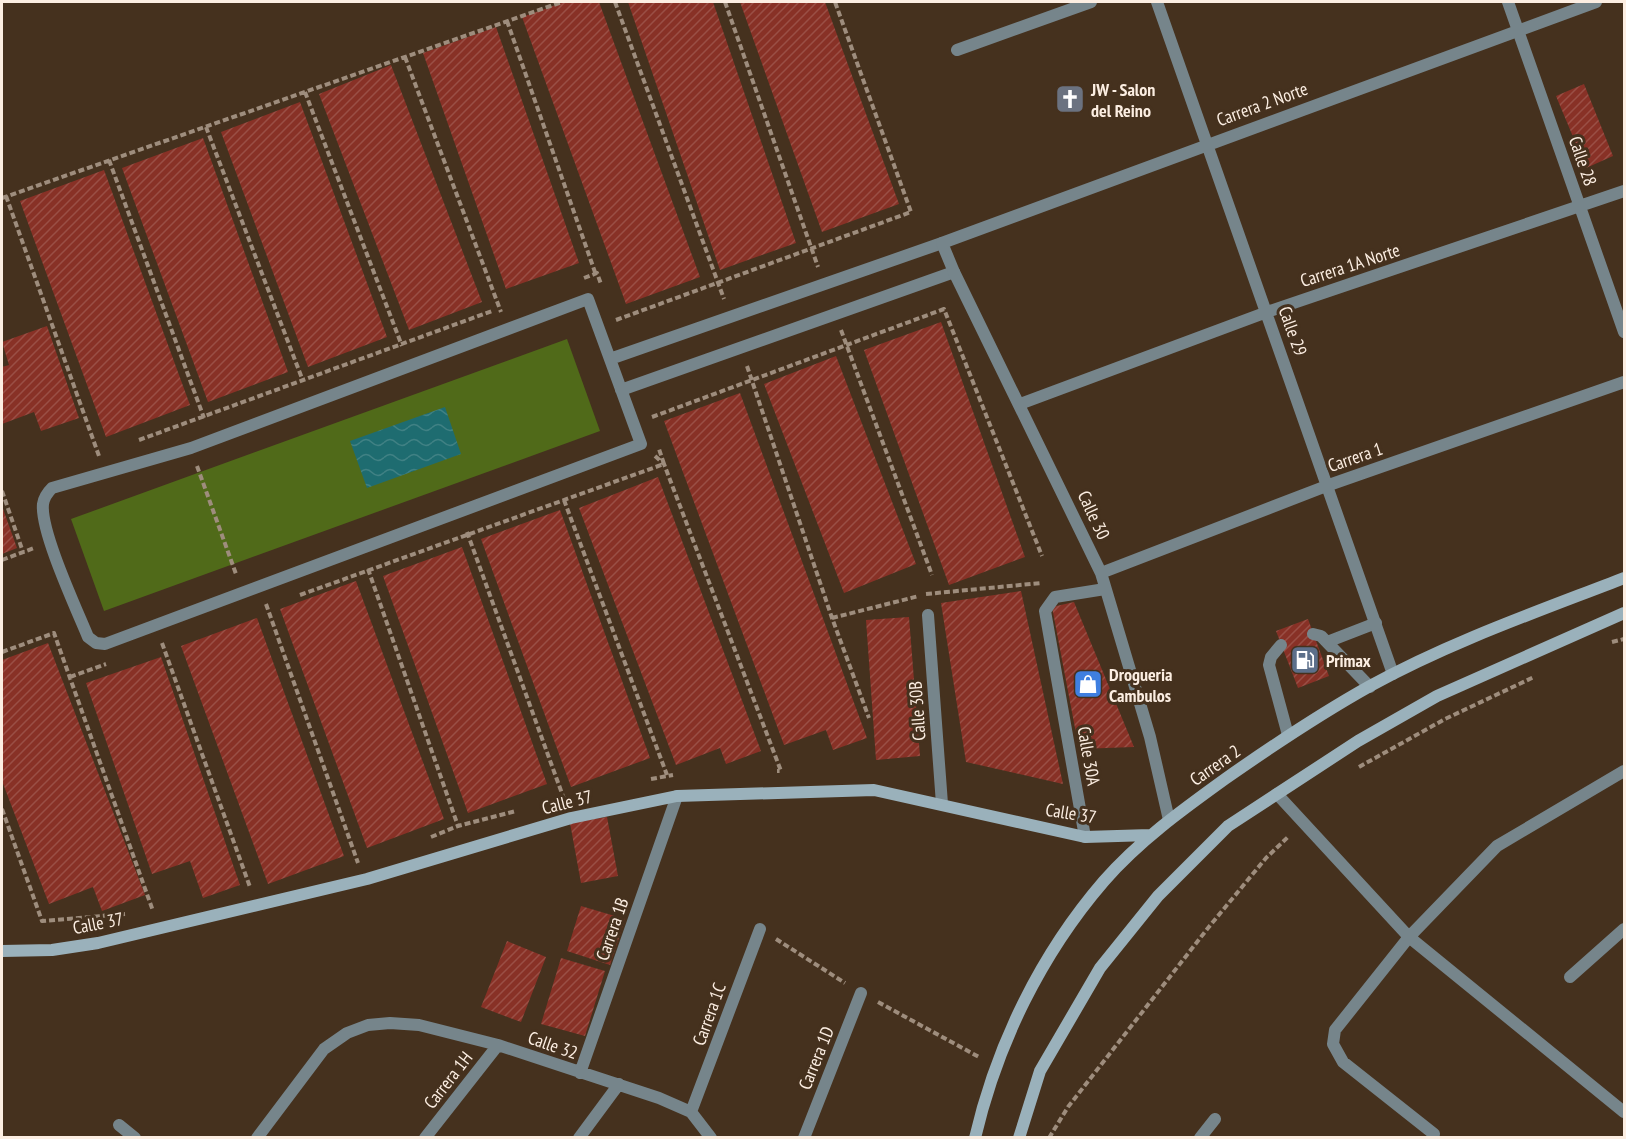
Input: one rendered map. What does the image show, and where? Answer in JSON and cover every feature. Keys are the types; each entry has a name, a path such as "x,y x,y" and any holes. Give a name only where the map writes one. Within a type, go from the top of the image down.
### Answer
{"main road":[{"name":"Carrera 2","path":"975,1137 996,1066 1037,976 1068,926 1105,880 1150,835 1169,819 1288,735 1393,674 1531,614 1624,578"},
{"path":"1019,1137 1040,1071 1100,968 1158,896 1228,826 1358,741 1437,696 1624,613"},
{"name":"Calle 37","path":"2,951 52,950 98,943 367,879 571,818 677,796 874,790 1085,837 1150,835"}],"street":[{"path":"957,50 1092,2"},
{"name":"Calle 29","path":"1156,2 1329,485 1393,674"},
{"name":"Calle 28","path":"1508,2 1624,332"},
{"name":"Carrera 2 Norte","path":"610,359 942,243 1517,28 1596,2"},
{"name":"Carrera 1A Norte","path":"1020,404 1267,312 1624,191"},
{"name":"Calle 30","path":"942,243 1101,573 1150,736 1169,819"},
{"path":"621,390 954,272"},
{"path":"588,299 641,444 105,644 96,643 88,637 65,584 43,512 46,493 63,484 191,448 588,299"},
{"name":"Carrera 1","path":"1101,573 1329,485 1624,382"},
{"name":"Calle 30A","path":"1085,837 1045,610 1055,597 1105,589"},
{"name":"Calle 30B","path":"928,615 942,804"},
{"path":"1327,642 1376,623"},
{"path":"1313,634 1321,636 1370,687"},
{"path":"1281,645 1271,657 1269,664 1288,735"},
{"path":"1434,1134 1343,1062 1333,1044 1335,1030 1409,937 1497,846 1624,771"},
{"path":"1277,794 1409,937 1624,1112"},
{"name":"Carrera 1B","path":"580,1073 677,796"},
{"name":"Carrera 1C","path":"691,1112 760,929"},
{"path":"1570,977 1624,929"},
{"name":"Carrera 1D","path":"804,1137 861,993"},
{"name":"Calle 32","path":"257,1137 324,1049 347,1033 368,1025 419,1025 498,1045 619,1084 691,1112"},
{"name":"Carrera 1H","path":"425,1137 498,1045"},
{"path":"579,1137 619,1084"},
{"path":"691,1112 711,1137"},
{"path":"1200,1137 1215,1119"},
{"path":"119,1125 135,1137"}],"path":[{"path":"104,473 4,197 562,2"},
{"path":"835,2 911,212"},
{"path":"507,21 597,273 588,299"},
{"path":"405,57 507,329"},
{"path":"305,92 410,366"},
{"path":"206,127 312,403"},
{"path":"109,160 212,440"},
{"path":"652,428 649,418 944,309 1042,556"},
{"path":"641,444 664,464"},
{"path":"658,446 781,771"},
{"path":"191,448 242,593"},
{"path":"297,596 664,464"},
{"path":"555,476 667,775"},
{"path":"2,491 23,552"},
{"path":"460,512 564,799"},
{"path":"2,560 52,541"},
{"path":"361,549 458,826"},
{"path":"869,717 832,618 931,593 1052,581"},
{"path":"259,587 358,863"},
{"path":"256,611 277,603"},
{"path":"156,626 252,893"},
{"path":"2,652 54,633 153,912"},
{"path":"1602,645 1624,639"},
{"path":"152,648 173,641"},
{"path":"70,677 111,663"},
{"path":"1356,768 1445,719 1539,675"},
{"path":"2,809 42,921"},
{"path":"1049,1137 1068,1107 1208,928 1266,858 1302,823"}],"green space":[{"path":"567,339 600,431 104,611 71,519"}],"water":[{"path":"445,407 461,454 367,488 350,441"}],"building":[{"path":"564,2 599,2 700,277 626,304 522,17"},
{"path":"628,2 713,2 796,243 720,270"},
{"path":"740,2 825,2 899,204 822,232"},
{"path":"496,27 579,263 506,289 423,53"},
{"path":"391,65 482,302 409,330 319,94"},
{"path":"1584,84 1613,156 1586,168 1556,96"},
{"path":"300,102 387,337 308,367 221,132"},
{"path":"203,138 288,372 208,402 122,168"},
{"path":"104,170 190,405 106,437 20,201"},
{"path":"941,322 1025,557 949,585 864,350"},
{"path":"47,326 79,418 41,431 34,412 2,424 2,367 9,365 2,342"},
{"path":"836,356 916,564 844,593 764,384"},
{"path":"740,393 867,738 833,750 826,730 784,745 664,421"},
{"path":"658,477 761,751 726,764 720,748 676,765 579,508"},
{"path":"2,506 17,548 2,554"},
{"path":"560,510 650,758 571,787 481,539"},
{"path":"462,547 547,784 468,813 383,576"},
{"path":"356,581 444,819 367,848 280,609"},
{"path":"1021,591 1063,784 966,762 941,603"},
{"path":"1074,602 1134,747 1079,749 1052,607"},
{"path":"909,617 920,756 876,760 866,620"},
{"path":"257,618 344,856 268,884 181,646"},
{"name":"Primax","path":"1308,619 1329,676 1298,688 1276,631"},
{"path":"48,643 145,895 102,911 93,887 49,904 2,781 2,660"},
{"path":"161,657 240,885 203,898 190,861 152,874 86,683"},
{"path":"607,817 618,876 581,883 570,823"},
{"path":"581,906 625,919 610,965 567,951"},
{"path":"507,941 546,957 521,1022 481,1007"},
{"path":"561,958 605,971 585,1036 541,1024"}],"place":[{"name":"JW - Salon del Reino","path":"1070,99"},
{"name":"Primax","path":"1305,660"},
{"name":"Drogueria Cambulos","path":"1088,684"}]}
